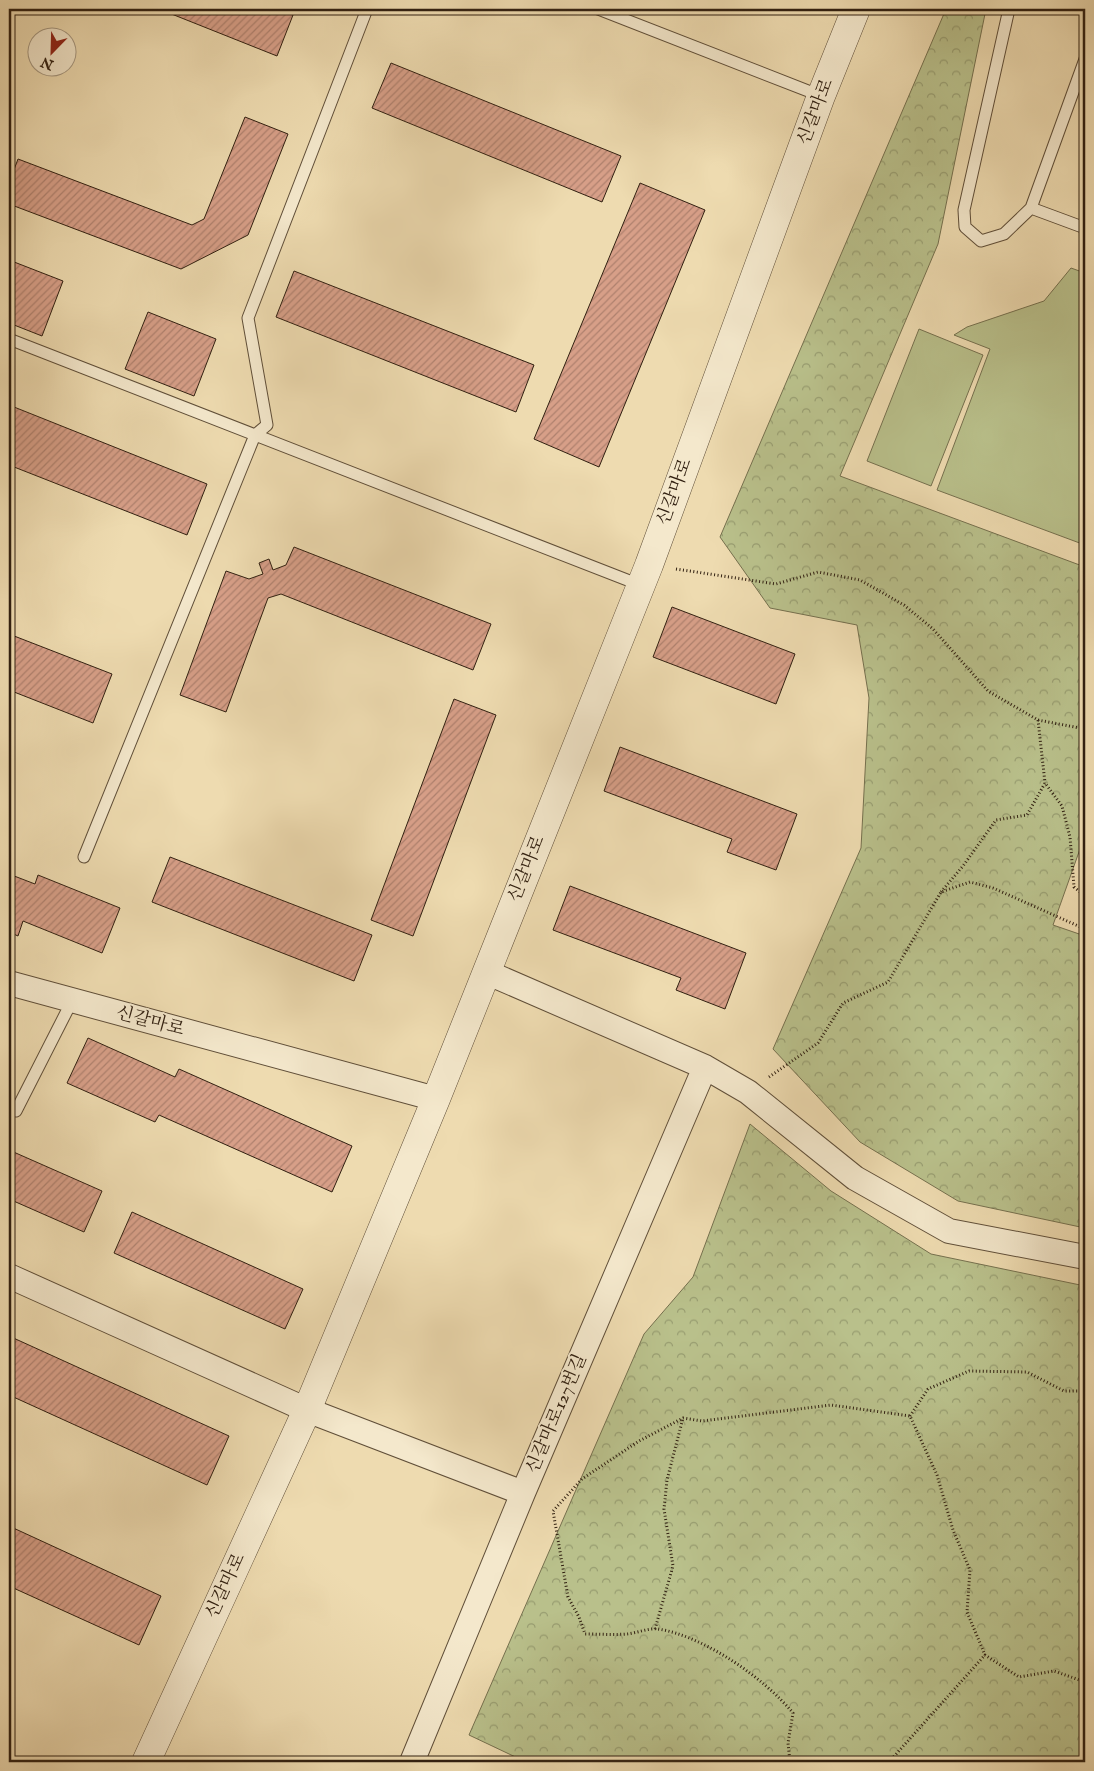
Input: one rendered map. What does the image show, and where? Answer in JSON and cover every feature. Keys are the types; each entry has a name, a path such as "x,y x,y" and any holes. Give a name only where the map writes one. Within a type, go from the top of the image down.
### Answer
{"street":[{"name":"신갈마로","path":"146,1762 307,1410 436,1099 644,575 821,96 856,9"},
{"path":"486,972 705,1067 748,1092 855,1178 949,1231 1085,1257"},
{"name":"신갈마로","path":"9,983 436,1099"},
{"name":"신갈마로127번길","path":"412,1762 523,1493 705,1067"},
{"path":"9,1276 307,1410 523,1493"}],"lane":[{"path":"84,857 255,435 267,425 248,318 367,9"},
{"path":"598,9 821,96"},
{"path":"1009,9 964,210 965,227 981,241 1004,234 1031,208 1085,59"},
{"path":"1031,208 1085,228"},
{"path":"9,339 255,435 644,575"},
{"path":"16,1111 72,1001"}],"path":[{"path":"644,575 776,584 818,572 860,580 912,611 932,629 988,691 1038,720 1085,729"},
{"path":"1038,720 1046,783 1062,806 1070,837 1074,888 1085,896"},
{"path":"748,1092 818,1043 843,1003 888,982 941,892 963,866 996,820 1027,815 1046,783"},
{"path":"941,892 970,882 993,888 1085,929"},
{"path":"910,1416 928,1389 969,1371 1026,1372 1064,1391 1085,1391"},
{"path":"790,1762 788,1743 793,1713 777,1694 718,1652 683,1635 655,1629 628,1634 585,1634 579,1617 568,1597 553,1511 582,1479 638,1441 683,1418 702,1420 831,1405 910,1416"},
{"path":"910,1416 937,1475 953,1530 970,1570 967,1612 985,1655 1019,1677 1054,1670 1085,1682"},
{"path":"655,1629 674,1566 664,1509 667,1480 683,1418"},
{"path":"889,1762 985,1655"},
{"path":"1083,1762 1085,1757"}],"green space":[{"path":"946,9 986,9 938,244 840,476 1085,567 1085,835 1053,925 1085,936 1085,1228 958,1201 860,1142 773,1049 861,848 869,698 857,625 770,608 720,537"},
{"path":"1071,268 1085,273 1085,545 937,490 990,349 954,335 967,327 1044,301"},
{"path":"919,329 983,355 931,486 867,461"},
{"path":"750,1124 831,1191 931,1254 1085,1286 1085,1762 526,1762 469,1735 644,1334 693,1277"}],"building":[{"path":"159,9 277,9 293,15 277,56"},
{"path":"391,63 621,156 602,202 372,108"},
{"path":"245,117 288,134 248,235 181,269 9,204 9,183 18,159 192,225 204,219"},
{"path":"640,183 705,210 599,467 534,439"},
{"path":"9,260 63,281 42,336 9,323"},
{"path":"294,271 534,365 516,412 276,317"},
{"path":"148,312 216,339 194,396 125,369"},
{"path":"9,405 207,484 187,535 9,465"},
{"path":"294,547 491,624 473,670 281,594 268,598 226,712 180,695 226,571 249,579 263,574 259,563 269,559 273,570 286,565"},
{"path":"672,607 795,654 776,704 653,657"},
{"path":"9,634 112,674 93,723 9,690"},
{"path":"454,699 496,715 413,936 371,920"},
{"path":"620,747 797,814 776,870 727,852 732,839 604,791"},
{"path":"170,857 372,935 354,981 152,902"},
{"path":"9,874 35,884 38,875 120,908 102,953 23,921 18,936 9,932"},
{"path":"570,886 746,953 725,1009 676,990 681,978 553,930"},
{"path":"88,1038 175,1077 179,1069 352,1146 332,1192 159,1115 155,1122 67,1083"},
{"path":"9,1150 102,1191 84,1232 9,1199"},
{"path":"132,1212 303,1289 285,1329 114,1253"},
{"path":"9,1336 229,1436 207,1485 9,1395"},
{"path":"9,1526 161,1596 139,1645 9,1586"}]}
